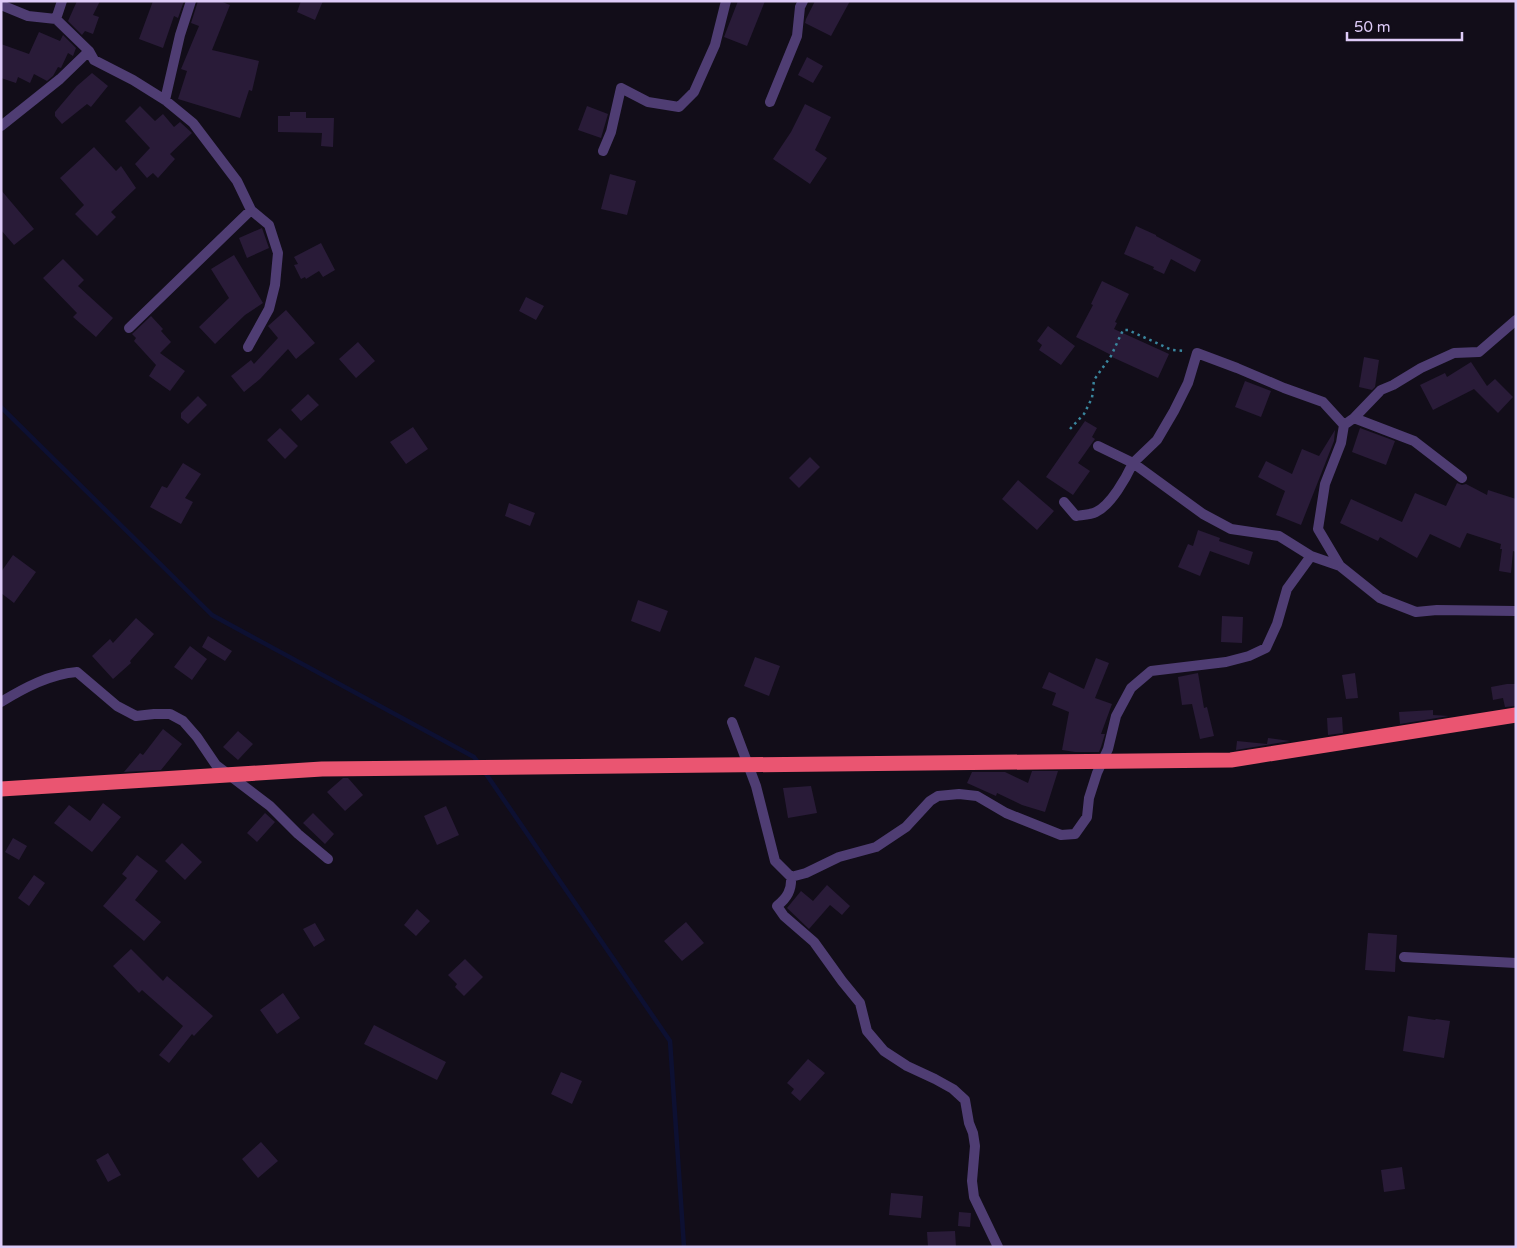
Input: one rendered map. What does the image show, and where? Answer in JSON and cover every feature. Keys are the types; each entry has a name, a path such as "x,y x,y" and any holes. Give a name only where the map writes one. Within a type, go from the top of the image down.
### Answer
{"highway":[{"path":"1,789 322,769 1231,760 1516,715"}],"street":[{"path":"56,19 62,1"},
{"path":"165,100 180,35 192,1"},
{"path":"603,151 611,132 621,88 648,102 679,107 694,92 715,44 726,1"},
{"path":"770,102 797,36 800,7 803,1"},
{"path":"1,5 28,16 56,19 89,51 94,60 133,80 165,100 193,122 237,181 251,210 269,224 278,253 275,285 269,309 248,347"},
{"path":"1,126 60,79 89,51"},
{"path":"128,328 251,210"},
{"path":"1340,566 1318,529 1325,484 1341,443 1344,425 1354,418 1381,390 1421,368 1454,353 1479,352 1516,320"},
{"path":"1064,502 1076,516 1096,512 1110,500 1124,481 1133,463 1157,440 1188,383 1197,353 1323,402 1344,425"},
{"path":"1354,418 1414,442 1462,478"},
{"path":"1098,446 1133,463 1202,514 1231,529 1280,536 1311,556 1340,566 1380,598 1416,612 1437,610 1516,611"},
{"path":"791,877 840,857 876,847 906,827 930,801 938,796 959,794 977,796 1006,813 1061,835 1076,834 1087,817 1089,798 1097,773 1108,749 1116,716 1131,688 1151,671 1226,662 1249,656 1266,648 1277,624 1287,589 1311,556"},
{"path":"1,702 63,673 77,672 117,706 136,716 170,714 183,721 197,737 216,765 270,806 298,834 328,859"},
{"path":"732,722 756,786 775,861 791,877 790,892 778,906 784,916 814,942 860,1004 866,1031 884,1051 907,1066 954,1089 965,1100 968,1123 973,1133 975,1146 972,1181 974,1197 998,1247"},
{"path":"1404,957 1516,963"}],"path":[{"path":"1070,429 1084,414 1092,398 1094,380 1111,356 1123,330 1128,330 1172,350 1197,353"}],"building":[{"path":"77,1 100,1 93,15 99,17 93,34 85,31 82,35 68,21"},
{"path":"153,1 184,1 178,18 174,16 163,48 139,39"},
{"path":"198,1 220,1 230,5 212,50 259,61 252,91 249,90 240,118 178,99 187,71 181,69 199,26 191,23"},
{"path":"301,1 323,1 315,20 297,12"},
{"path":"738,1 765,1 747,46 724,37"},
{"path":"815,1 850,1 831,36 805,23"},
{"path":"39,32 60,41 63,35 76,48 73,56 68,53 61,68 58,67 53,76 47,81 34,74 30,83 18,77 16,83 1,78 1,44 29,54"},
{"path":"807,57 823,66 813,83 798,75"},
{"path":"92,73 108,86 91,107 87,104 62,124 55,116 55,112 77,86"},
{"path":"805,104 831,117 815,150 827,158 810,184 773,159 791,132"},
{"path":"140,106 155,121 163,114 174,127 180,122 192,133 170,154 175,159 158,178 153,173 147,178 135,164 150,148 125,121"},
{"path":"587,106 608,114 601,138 578,130"},
{"path":"290,112 306,112 306,118 334,118 333,147 321,146 322,133 278,132 278,116 290,116"},
{"path":"94,147 116,171 121,166 136,188 111,212 116,217 97,236 75,214 84,205 60,178"},
{"path":"610,174 636,181 627,215 601,209"},
{"path":"1,190 34,229 14,245 1,230"},
{"path":"1136,226 1201,260 1195,272 1171,259 1164,274 1153,269 1154,267 1124,254"},
{"path":"262,228 269,248 247,258 239,238"},
{"path":"321,243 335,270 323,277 319,271 306,279 305,277 301,279 294,265 298,264 294,257"},
{"path":"234,255 263,303 245,315 215,344 199,327 229,298 211,269"},
{"path":"63,259 84,280 78,286 113,318 96,337 73,317 77,313 43,278"},
{"path":"1102,281 1129,294 1115,322 1117,323 1114,329 1169,354 1158,378 1112,357 1076,337 1093,305 1091,304"},
{"path":"526,297 544,306 536,320 519,311"},
{"path":"286,310 315,343 296,359 288,349 260,379 244,392 231,376 251,360 254,364 278,338 268,326"},
{"path":"151,316 163,329 161,331 171,342 160,353 185,371 170,391 149,376 156,365 134,341 136,338 132,334"},
{"path":"1048,326 1075,346 1061,365 1039,350 1042,345 1037,341"},
{"path":"358,342 375,361 356,378 339,359"},
{"path":"1364,357 1379,360 1375,387 1372,390 1359,387"},
{"path":"1471,362 1487,386 1495,379 1513,397 1498,413 1474,389 1433,410 1420,385 1445,373 1447,377"},
{"path":"1245,381 1271,391 1261,417 1235,407"},
{"path":"308,394 319,405 301,421 291,410"},
{"path":"198,396 207,405 188,424 181,418 181,413"},
{"path":"1085,421 1097,428 1092,437 1095,439 1078,463 1090,471 1073,495 1046,477"},
{"path":"413,427 428,449 406,464 390,442"},
{"path":"280,428 298,446 285,459 267,440"},
{"path":"1360,428 1395,441 1386,465 1352,452"},
{"path":"1335,430 1334,441 1301,525 1276,515 1285,491 1258,477 1266,461 1292,474 1302,449 1319,456"},
{"path":"810,457 820,467 799,488 789,478"},
{"path":"183,463 201,474 185,498 193,502 181,524 150,507 162,486 167,488"},
{"path":"1018,480 1054,511 1037,530 1002,499"},
{"path":"1457,483 1466,484 1487,495 1488,490 1516,499 1516,552 1513,551 1511,573 1499,571 1501,544 1467,533 1460,548 1430,534 1417,558 1380,537 1378,541 1340,523 1351,499 1402,522 1415,493 1446,506"},
{"path":"509,503 535,513 530,526 505,516"},
{"path":"1198,530 1220,538 1219,541 1253,552 1249,565 1210,551 1200,576 1178,567 1188,544 1193,546"},
{"path":"13,555 36,572 14,603 1,593 1,572"},
{"path":"638,600 668,611 660,632 631,621"},
{"path":"1222,616 1243,617 1242,643 1221,642"},
{"path":"136,618 154,634 130,661 131,663 113,679 92,656 110,639 113,643"},
{"path":"208,636 232,651 225,661 202,647"},
{"path":"190,646 207,659 192,680 174,667"},
{"path":"755,657 780,666 769,696 744,686"},
{"path":"1096,658 1109,663 1095,698 1112,704 1101,734 1105,734 1101,747 1099,752 1062,750 1069,712 1052,705 1056,693 1042,688 1049,672 1084,689"},
{"path":"1198,673 1204,708 1207,707 1214,736 1200,739 1192,704 1182,705 1178,677"},
{"path":"1355,673 1358,698 1346,699 1342,675"},
{"path":"1516,684 1516,706 1505,707 1503,698 1493,700 1491,687"},
{"path":"1433,710 1433,715 1449,716 1400,724 1399,712"},
{"path":"1342,717 1343,733 1328,735 1327,718"},
{"path":"163,729 182,744 161,770 124,772 140,753 143,755"},
{"path":"238,731 253,744 238,760 223,747"},
{"path":"1268,738 1290,741 1236,750 1237,741 1267,744"},
{"path":"1032,771 1058,771 1045,812 1022,805 997,793 996,796 967,783 972,772 1005,772 1028,783"},
{"path":"343,778 348,778 363,795 345,811 327,792"},
{"path":"811,786 817,813 788,818 783,788"},
{"path":"103,803 121,817 92,852 54,823 69,805 90,821"},
{"path":"446,806 459,835 437,845 424,816"},
{"path":"265,813 275,822 257,842 247,833"},
{"path":"313,813 334,834 325,844 303,823"},
{"path":"13,838 27,846 19,860 5,852"},
{"path":"182,843 202,862 185,880 165,861"},
{"path":"137,855 158,871 135,900 161,922 144,941 103,906 127,878 122,874"},
{"path":"34,875 45,883 29,906 18,898"},
{"path":"827,885 850,906 842,915 830,905 809,929 787,908 801,891 813,901"},
{"path":"417,909 430,921 416,936 404,925"},
{"path":"686,922 704,943 682,961 664,941"},
{"path":"315,923 325,940 314,947 303,929"},
{"path":"1368,933 1397,935 1395,972 1365,970"},
{"path":"131,949 163,981 167,976 213,1016 194,1036 192,1034 169,1063 159,1055 183,1026 142,990 139,993 113,966"},
{"path":"465,959 483,977 464,996 455,987 457,984 448,975"},
{"path":"283,993 300,1018 277,1034 260,1010"},
{"path":"1408,1016 1450,1021 1444,1058 1403,1051"},
{"path":"374,1025 446,1062 437,1080 364,1044"},
{"path":"808,1059 825,1073 800,1101 791,1093 794,1089 787,1083"},
{"path":"561,1072 582,1081 572,1104 551,1094"},
{"path":"261,1142 278,1161 258,1178 242,1159"},
{"path":"108,1153 121,1175 108,1182 96,1160"},
{"path":"1402,1167 1405,1189 1384,1192 1381,1170"},
{"path":"891,1193 923,1196 921,1218 889,1215"},
{"path":"959,1212 971,1213 970,1227 958,1226"},
{"path":"955,1231 956,1247 928,1247 927,1232"}],"waterway":[{"path":"1,407 212,615 474,757 480,765"},
{"path":"484,771 670,1041 684,1247"}]}
